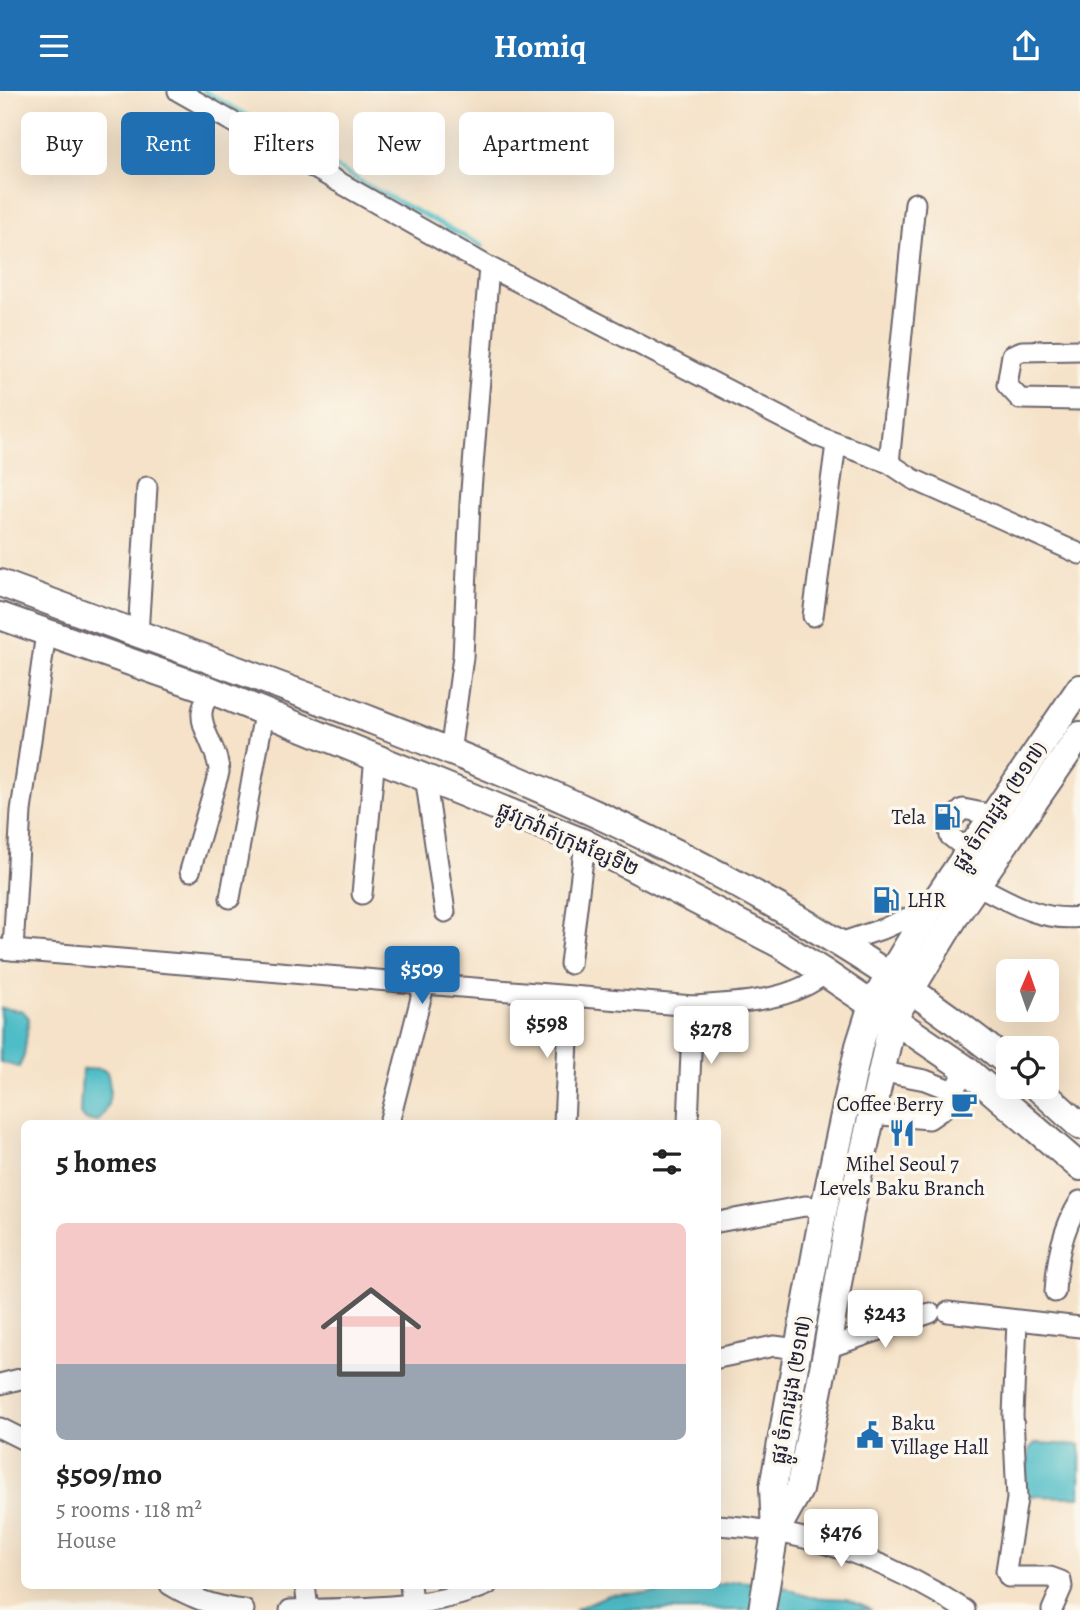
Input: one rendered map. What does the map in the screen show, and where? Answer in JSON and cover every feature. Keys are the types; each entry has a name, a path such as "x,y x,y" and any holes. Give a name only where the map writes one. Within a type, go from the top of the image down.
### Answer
{"main road":[{"name":"ផ្លូវក្រវ៉ាត់ក្រុងខ្សែទី២","path":"0,583 450,753 597,815 728,880 840,943 996,1054"},
{"name":"ផ្លូវក្រវ៉ាត់ក្រុងខ្សែទី២","path":"0,616 210,690 585,843 781,946 825,973 940,1051 960,1080 1080,1167"},
{"name":"ផ្លូវ ចំការដូង (២១៧)","path":"762,1610 775,1532 774,1487 824,1208 859,1046 898,982 931,907 1080,688"},
{"path":"324,736 333,708"},
{"name":"ផ្លូវ ចំការដូង (២១៧)","path":"898,982 977,884 1080,735"},
{"name":"ផ្លូវ ចំការដូង (២១៧)","path":"775,1532 799,1490 879,1071 882,1012"},
{"path":"1050,1099 1080,1126"}],"street":[{"path":"178,91 489,267 836,444 889,463 913,479 1080,554"},
{"path":"889,463 915,203"},
{"path":"450,753 463,656 470,503 489,267"},
{"path":"1080,350 1022,351 1012,355 1007,385 1020,400 1080,400"},
{"path":"813,616 836,444"},
{"path":"138,635 147,487"},
{"path":"46,633 21,811 7,949 424,986 693,1006 744,1003 811,985 825,973"},
{"path":"190,871 219,772 219,758 203,722 202,711 210,690"},
{"path":"230,898 264,714"},
{"path":"362,894 375,757"},
{"path":"425,776 444,912"},
{"path":"570,964 585,843"},
{"path":"977,884 1022,908 1059,920 1080,917"},
{"path":"840,943 885,928 931,907"},
{"path":"390,1120 424,986"},
{"path":"564,1120 570,998"},
{"path":"688,1120 693,1006"},
{"path":"925,1080 940,1051"},
{"path":"879,1071 925,1080 960,1080"},
{"path":"870,1114 929,1119 942,1110 960,1080"},
{"path":"1055,1292 1060,1245 1080,1201"},
{"path":"721,1221 805,1206 824,1208"},
{"path":"827,1349 939,1313 1017,1321 1079,1332"},
{"path":"1017,1321 1013,1415 1017,1499 1006,1571 1009,1577 1050,1577 1061,1581 1062,1587 1052,1610"},
{"path":"721,1357 774,1346 798,1349"},
{"path":"0,1384 21,1379"},
{"path":"0,1428 21,1438"},
{"path":"721,1525 823,1541 868,1557 929,1587 965,1610"},
{"path":"176,1589 187,1596 222,1608 244,1610"},
{"path":"306,1589 308,1609"},
{"path":"410,1589 412,1609"},
{"path":"290,1610 412,1609 451,1602 479,1589"}],"water":[{"path":"1,1008 23,1011 29,1018 24,1056 19,1067 0,1062"},
{"path":"99,1068 107,1072 110,1085 108,1106 99,1120 86,1120 80,1114 82,1070"},
{"path":"1036,1443 1080,1445 1080,1497 1030,1496 1023,1492 1029,1450"},
{"path":"739,1581 784,1587 809,1597 847,1599 872,1610 574,1610 608,1595 721,1589 721,1584"}],"waterway":[{"path":"204,91 367,185 482,246"}],"place":[{"name":"Tela","path":"947,817"},
{"name":"LHR","path":"886,900"},
{"name":"Coffee Berry","path":"964,1104"},
{"name":"Mihel Seoul 7 Levels Baku Branch","path":"902,1133"},
{"name":"Baku Village Hall","path":"870,1435"}]}
